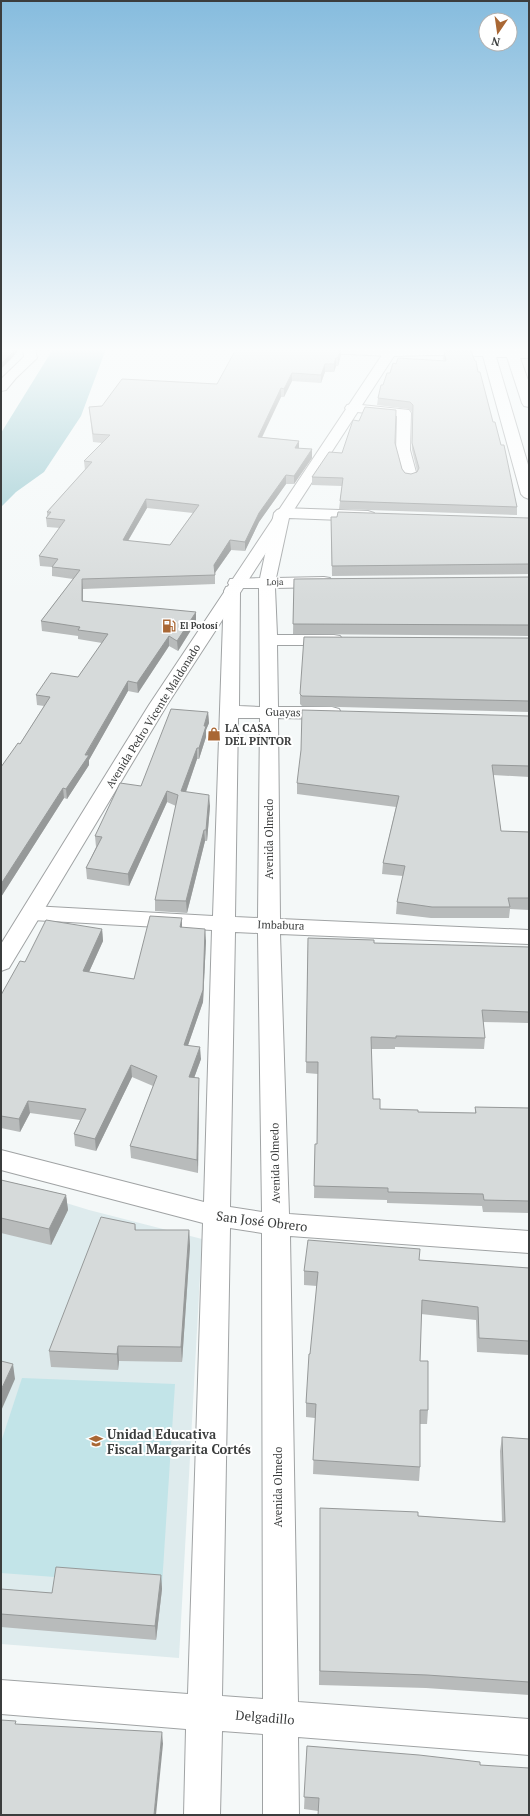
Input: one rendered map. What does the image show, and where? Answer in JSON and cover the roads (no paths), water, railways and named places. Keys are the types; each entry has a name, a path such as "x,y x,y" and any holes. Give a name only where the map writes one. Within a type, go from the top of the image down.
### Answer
{"street":[{"name":"Avenida Pedro Vicente Maldonado","path":"1,963 158,705 335,434"},
{"path":"403,434 403,450 410,476"},
{"path":"511,434 529,494"},
{"path":"282,513 386,517"},
{"name":"Avenida Olmedo","path":"281,1815 276,1224 269,925 269,712 267,582 282,513"},
{"name":"Loja","path":"234,588 267,582 338,582"},
{"path":"202,1815 229,712 234,588"},
{"path":"268,640 347,640"},
{"name":"Guayas","path":"229,712 348,714"},
{"name":"Imbabura","path":"32,913 224,924 529,937"},
{"name":"San José Obrero","path":"1,1160 217,1216 276,1224 529,1242"},
{"name":"Delgadillo","path":"1,1697 529,1737"}],"place":[{"name":"El Potosí","path":"169,626"},
{"name":"LA CASA DEL PINTOR","path":"214,734"},
{"name":"Unidad Educativa Fiscal Margarita Cortés","path":"96,1441"}]}
